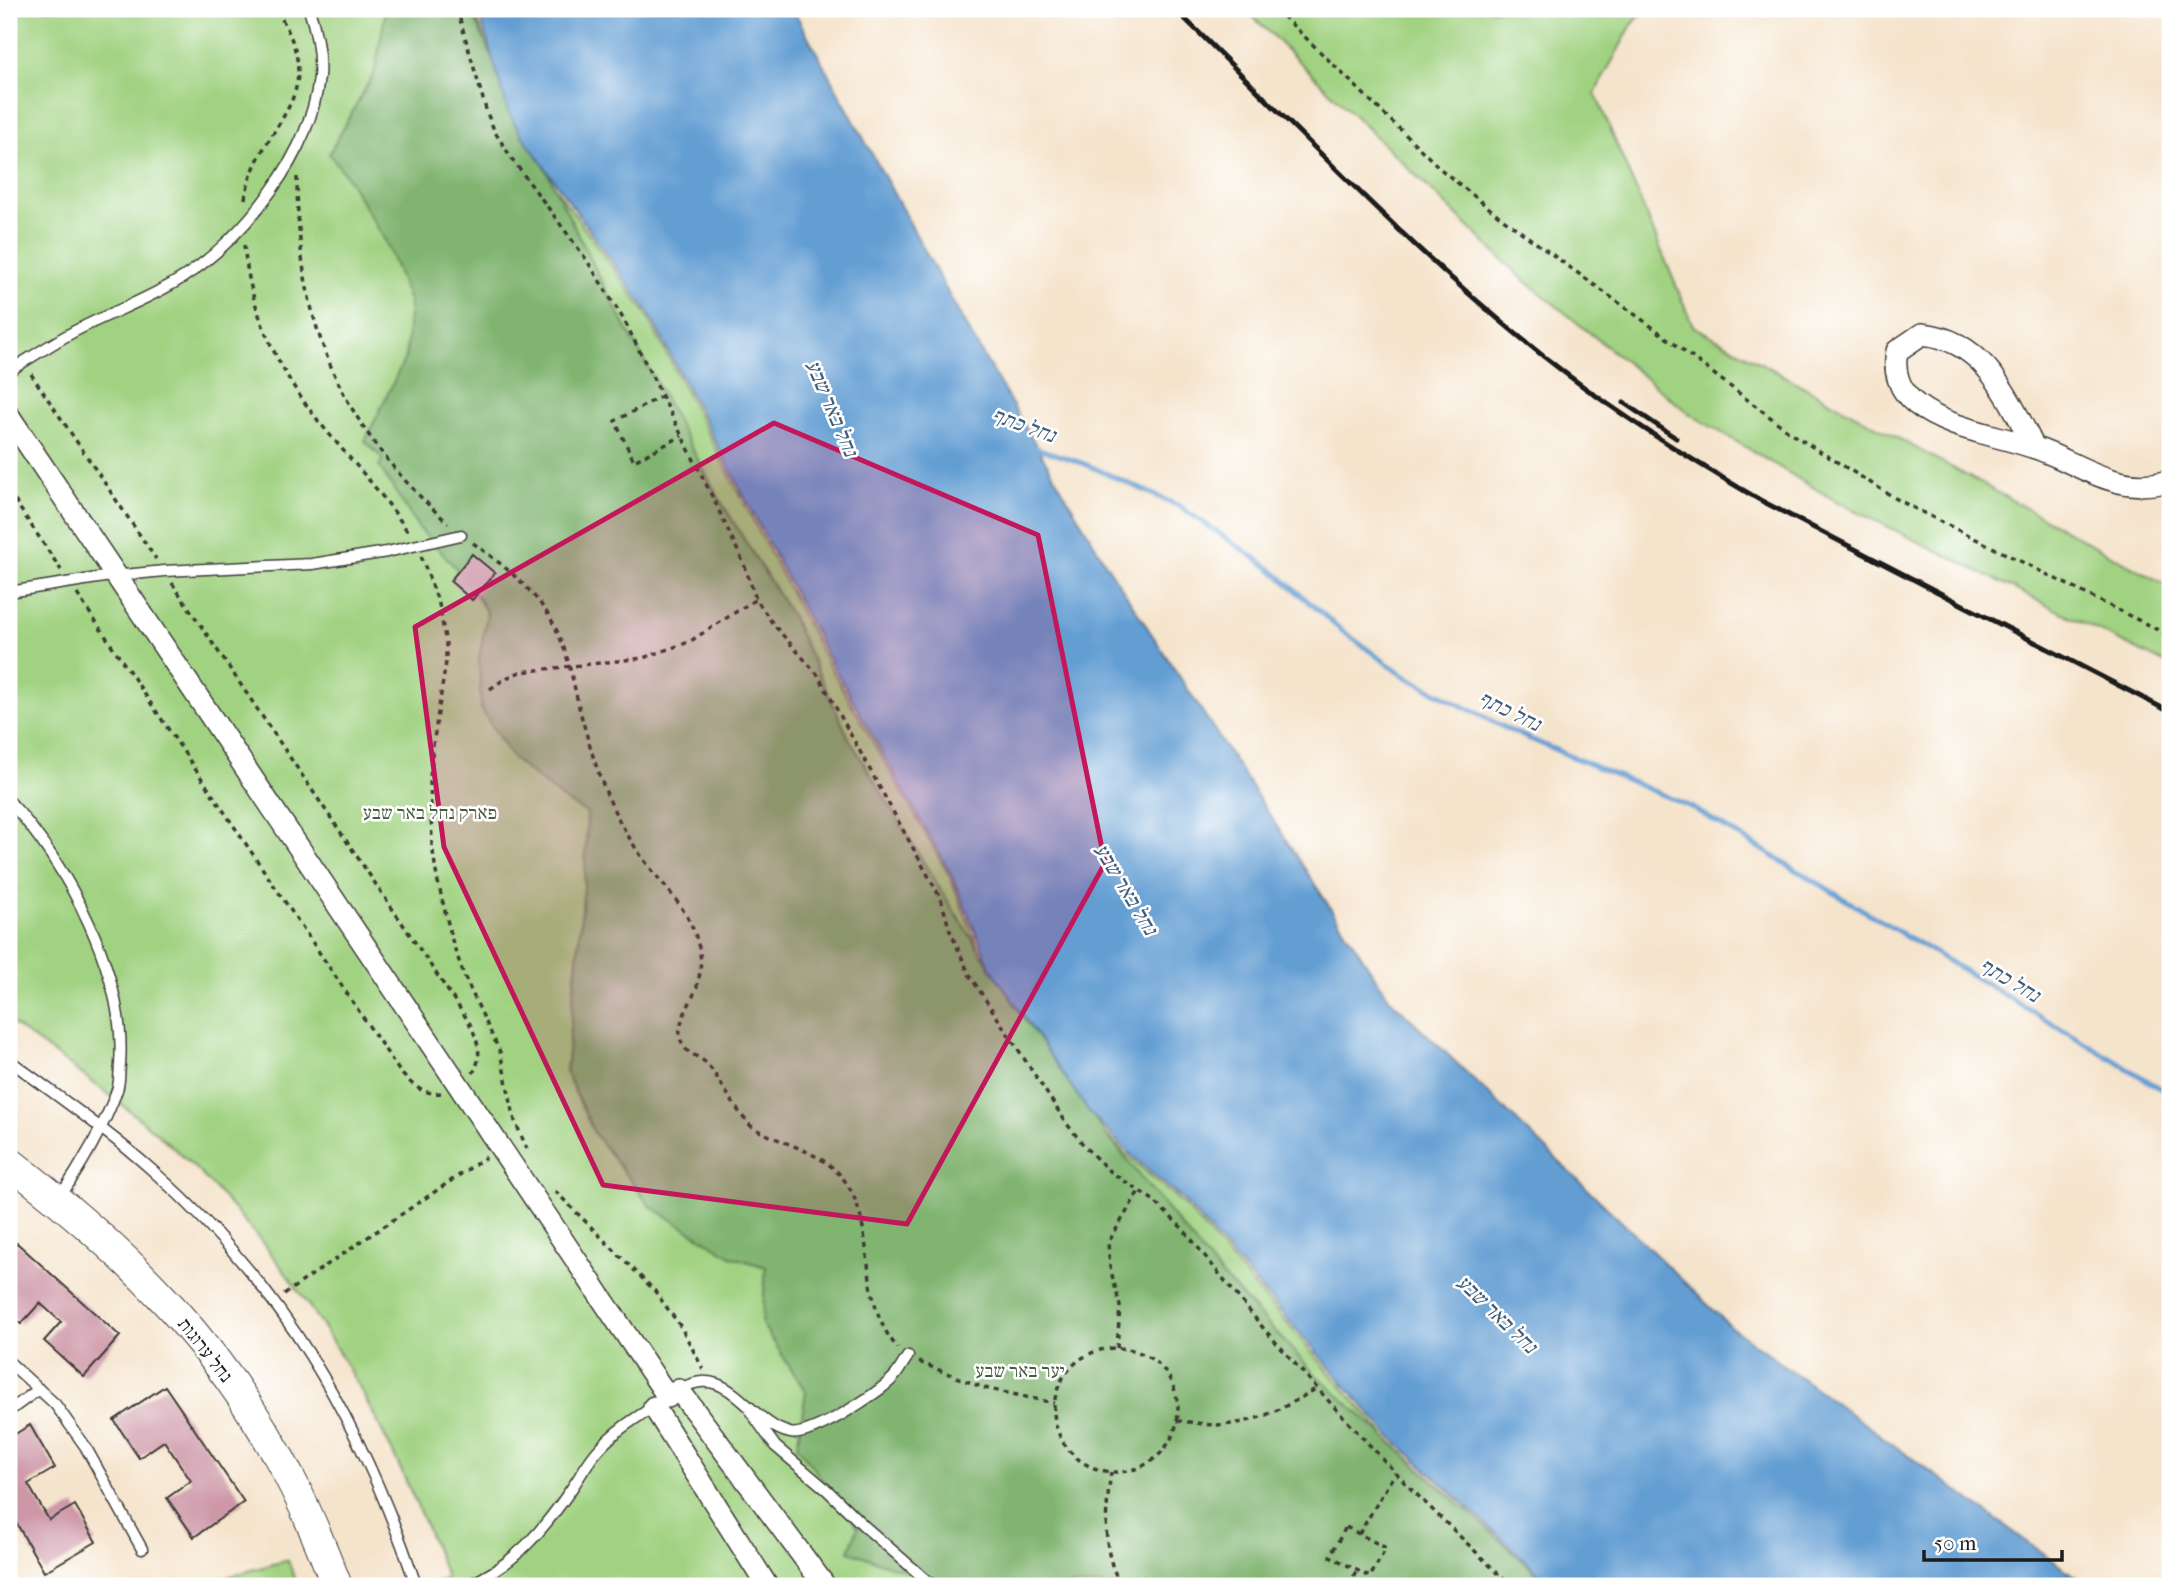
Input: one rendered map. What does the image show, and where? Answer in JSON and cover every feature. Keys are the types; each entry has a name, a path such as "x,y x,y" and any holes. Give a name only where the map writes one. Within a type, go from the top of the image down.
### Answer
{"street":[{"path":"2034,447 2003,389 1983,362 1940,335 1922,334 1897,351 1894,365 1905,393 1916,404 1948,421 2034,447 2113,481 2151,486 2170,481"},
{"path":"9,416 667,1398 767,1586"},
{"name":"נחל ערוגות","path":"9,1162 58,1199 149,1281 193,1331 265,1434 295,1488 337,1586"},
{"path":"667,1398 825,1586"}],"lane":[{"path":"9,371 79,329 151,296 183,277 217,253 243,225 284,170 311,114 318,85 319,54 309,9"},
{"path":"9,592 164,571 312,564 416,546 461,535"},
{"path":"9,801 57,866 90,925 113,984 122,1040 118,1089 75,1175 58,1199"},
{"path":"9,1060 100,1127 152,1170 227,1244 273,1301 322,1373 349,1420 378,1481 414,1579"},
{"path":"466,1586 481,1580 507,1563 533,1541 553,1517 598,1449 621,1428 689,1384 707,1381 727,1387 774,1427 792,1434 812,1429 844,1413 894,1378 908,1356"},
{"path":"9,1362 55,1404 85,1446 142,1549"},
{"path":"9,1411 39,1389"},
{"path":"740,1398 775,1446 933,1586"}],"path":[{"path":"276,9 293,39 298,77 288,108 250,176 244,206 245,254 256,307 265,335 279,364 311,412 382,494 416,546 439,604 446,644 446,662 430,778 430,811 437,878 453,944 465,978 500,1052 514,1121 528,1151"},
{"path":"457,9 495,132 586,258 624,320 744,564 756,598 773,624 818,675 942,899 950,931 970,976 1067,1125 1108,1170 1153,1200 1183,1229 1256,1319 1395,1473 1511,1586"},
{"path":"1276,9 1454,180 1795,436 1900,501 2170,636"},
{"path":"297,176 300,257 308,298 320,339 337,380 359,421 386,460 420,498 461,535 503,565 533,595 557,631 570,667 586,734 609,798 631,840 684,911 699,945 700,970 693,998 681,1026 681,1043 706,1063 752,1127 816,1156 840,1174 850,1187 862,1224 867,1268 876,1306 890,1339 908,1356 950,1376 984,1388 1054,1403"},
{"path":"9,340 469,1022 477,1038 479,1053 477,1066 470,1078 460,1087 436,1094 424,1091 411,1084 401,1072 9,492"},
{"path":"662,396 615,422 634,461 682,436"},
{"path":"490,689 520,672 643,658 663,652 689,642 756,598"},
{"path":"273,1301 500,1148"},
{"path":"552,1187 664,1302 689,1340 707,1381"},
{"path":"1117,1348 1120,1306 1110,1267 1108,1243 1139,1191"},
{"path":"1117,1348 1145,1355 1167,1375 1178,1402 1177,1422 1171,1440 1152,1462 1134,1470 1111,1472 1087,1466 1065,1446 1054,1419 1054,1403 1060,1381 1072,1366 1089,1354 1117,1348"},
{"path":"1177,1422 1216,1425 1263,1417 1317,1388"},
{"path":"1111,1472 1106,1508 1106,1536 1111,1560 1122,1586"},
{"path":"1360,1534 1395,1473"},
{"path":"1346,1527 1386,1548 1370,1577 1357,1570 1330,1556 1346,1527"},
{"path":"1349,1586 1357,1570"}],"highlighted area":[{"path":"774,423 1038,535 1105,863 907,1224 603,1185 444,847 415,627"}],"green space":[{"name":"פארק נחל באר שבע","path":"9,9 474,9 518,136 646,314 821,651 950,877 987,969 1085,1113 1129,1157 1182,1203 1385,1436 1548,1586 425,1586 447,1578 400,1466 345,1362 280,1265 242,1218 178,1152 107,1093 9,1021"},
{"name":"יער באר שבע","path":"386,9 471,11 527,132 607,292 720,500 792,617 850,740 938,886 1021,1014 1105,1133 1215,1268 1316,1375 1551,1586 953,1586 951,1582 893,1567 849,1551 858,1527 797,1446 806,1392 762,1324 766,1267 733,1257 650,1206 594,1133 566,1072 585,876 587,813 564,800 513,759 481,709 479,659 487,613 467,580 418,527 379,466 383,459 365,441 406,356 410,303 386,242 345,174 329,154 375,71"},
{"path":"1245,9 1646,9 1631,26 1595,93 1693,326 2170,587 2170,666 1836,501 1690,414 1517,274"},
{"path":"288,1560 298,1586 195,1586"}],"water":[{"name":"נחל באר שבע","path":"478,9 793,9 967,328 1106,564 1389,998 1731,1327 2088,1586 1553,1586 1388,1434 1184,1201 1131,1155 1088,1111 990,967 952,876 824,650 648,312 509,114"}],"building":[{"path":"472,554 495,573 472,600 450,581"},
{"path":"17,1243 120,1336 84,1377 44,1341 61,1322 40,1303 21,1324 9,1313 9,1253"},
{"path":"165,1386 244,1502 194,1537 167,1498 191,1481 164,1441 139,1458 114,1420"},
{"path":"30,1425 55,1468 28,1484 49,1520 75,1505 96,1542 44,1572 9,1510 9,1438"}],"waterway":[{"name":"נחל כתף","path":"1034,447 1085,464 1179,506 1271,569 1341,630 1403,675 1511,731 1691,807 2170,1094"}],"railway":[{"path":"1175,9 1365,197 1462,288 1565,373 1612,407 1760,500 2170,712"},
{"path":"1624,403 1676,438"}]}
